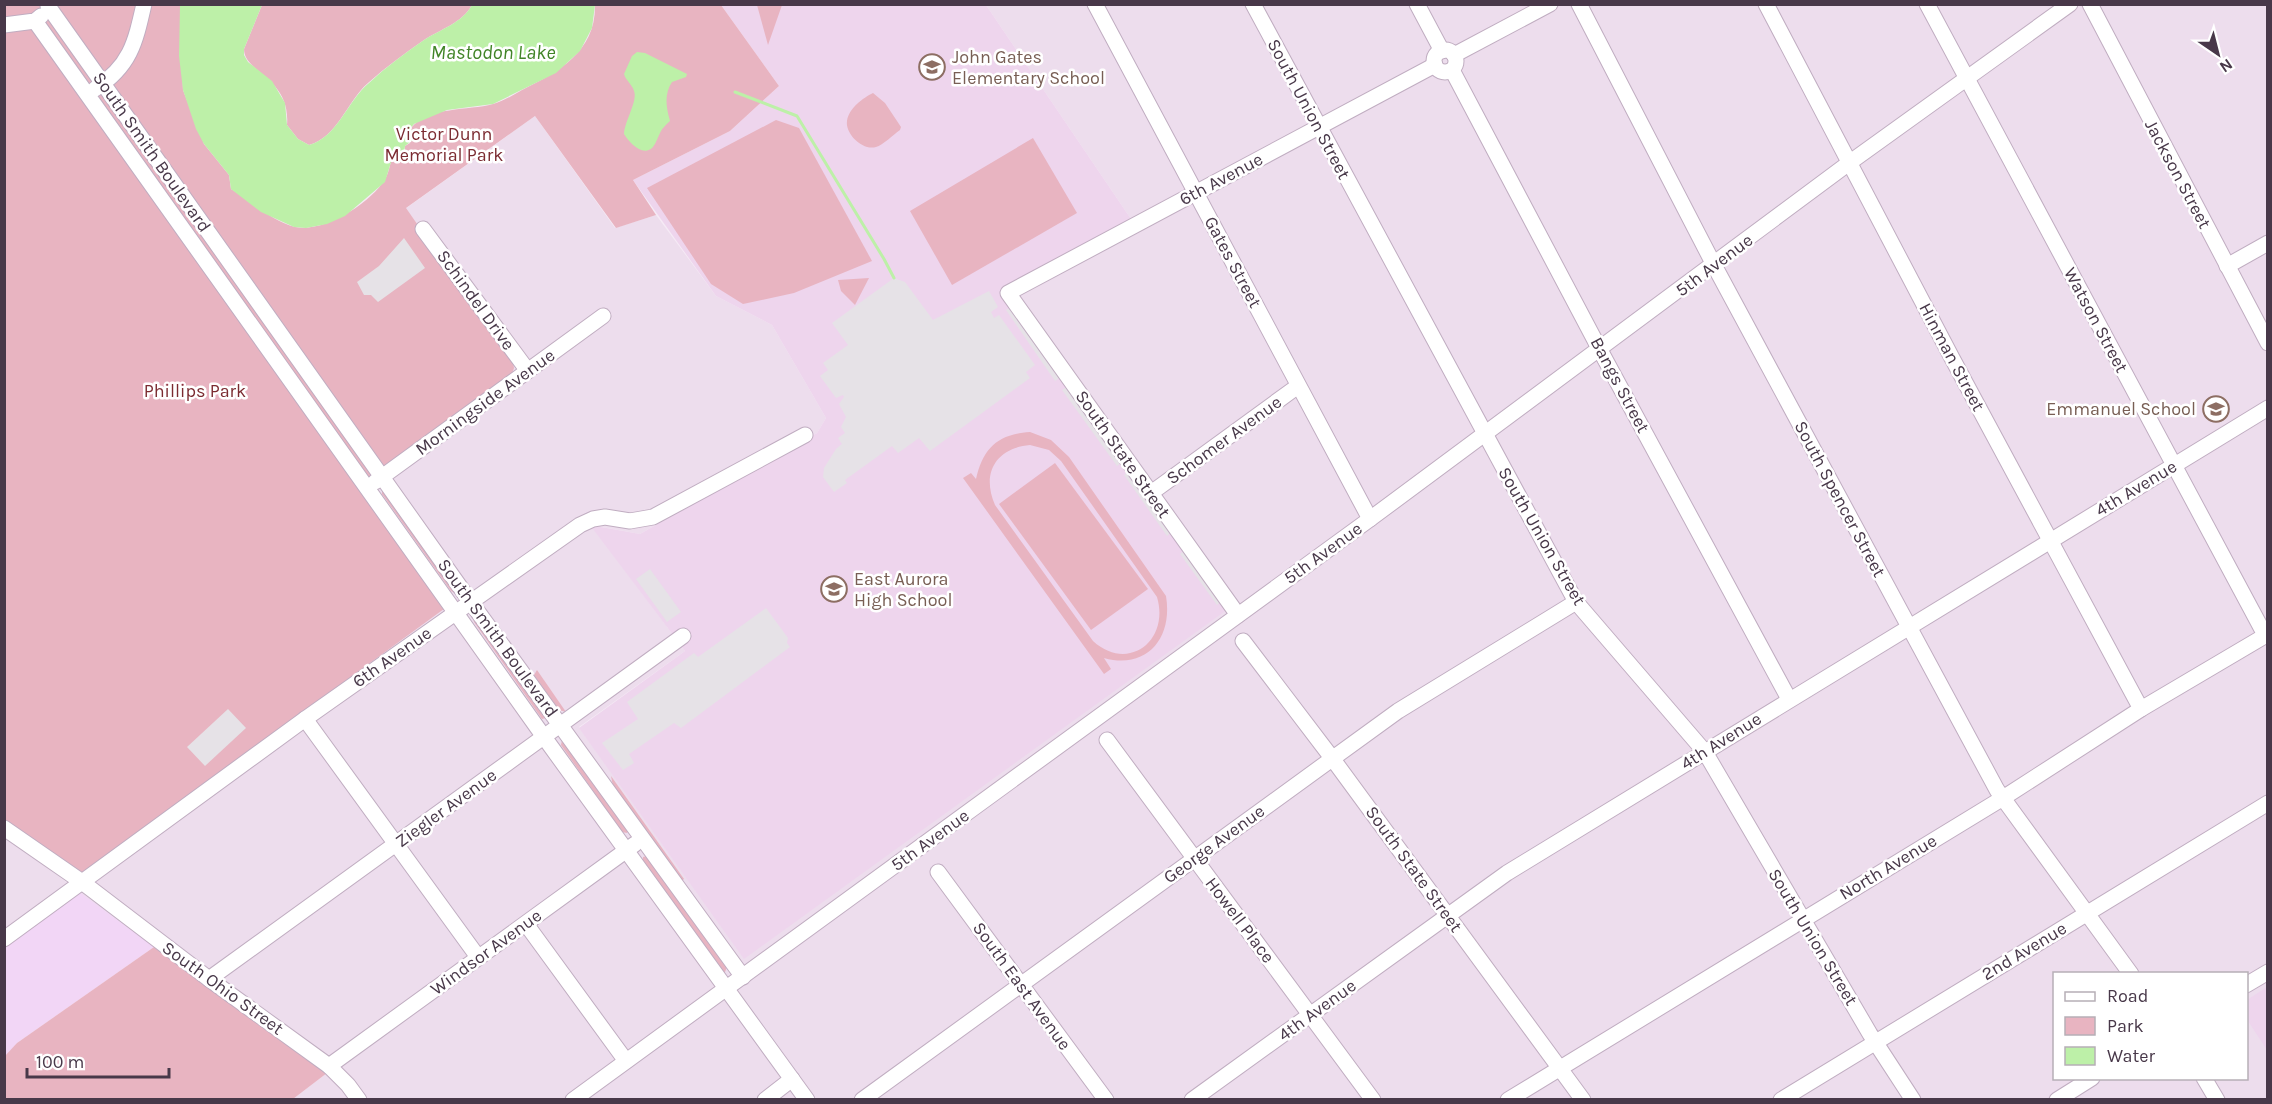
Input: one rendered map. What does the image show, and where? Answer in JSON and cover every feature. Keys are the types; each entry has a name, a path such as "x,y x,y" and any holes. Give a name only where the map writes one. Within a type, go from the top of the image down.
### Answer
{"street":[{"path":"87,94 116,74 129,54 144,4"},
{"name":"Gates Street","path":"1095,4 1370,519"},
{"name":"South Union Street","path":"1253,4 1576,602 1705,752 1802,920 1875,1042 1913,1100"},
{"name":"Bangs Street","path":"1417,4 1600,350 1789,699"},
{"name":"6th Avenue","path":"1008,293 1550,4"},
{"name":"South Spencer Street","path":"1578,4 1714,265 2003,798 2130,972"},
{"name":"Hinman Street","path":"1766,4 1952,358 2141,709"},
{"name":"Watson Street","path":"1927,4 2266,635"},
{"name":"5th Avenue","path":"573,1100 1370,519 1849,163 2070,4"},
{"name":"Jackson Street","path":"2090,4 2268,344"},
{"path":"4,25 35,21 45,12 48,5"},
{"name":"South Smith Boulevard","path":"48,5 470,601 743,977"},
{"name":"South Smith Boulevard","path":"35,21 544,737 807,1100"},
{"name":"Schindel Drive","path":"423,229 528,371"},
{"path":"2227,266 2268,243"},
{"name":"South State Street","path":"1008,293 1238,615"},
{"path":"240,309 256,297"},
{"name":"Morningside Avenue","path":"367,488 603,316"},
{"name":"Schomer Avenue","path":"1151,494 1298,386"},
{"name":"4th Avenue","path":"1192,1100 1507,873 2268,408"},
{"name":"6th Avenue","path":"4,939 305,719 580,525 604,517 630,521 652,517 805,435"},
{"name":"George Avenue","path":"862,1100 1413,701 1576,602"},
{"name":"North Avenue","path":"1508,1100 2003,798 2141,709 2266,635"},
{"name":"Ziegler Avenue","path":"209,979 683,636"},
{"name":"South State Street","path":"1243,641 1584,1100"},
{"path":"305,719 478,957"},
{"name":"Howell Place","path":"1107,740 1373,1100"},
{"name":"2nd Avenue","path":"1781,1100 2268,803"},
{"name":"South Ohio Street","path":"4,828 82,882 328,1066 348,1085 359,1100"},
{"name":"Windsor Avenue","path":"328,1066 642,838"},
{"name":"South East Avenue","path":"938,872 1106,1100"},
{"path":"526,924 626,1061"},
{"path":"2248,984 2268,972"},
{"path":"765,1100 792,1079"},
{"path":"2057,1100 2089,1080"},
{"path":"2205,1080 2217,1100"}],"shaded area":[{"path":"721,5 986,5 1131,219 1002,289 1228,609 744,959 579,728 685,651 590,525 640,534 817,433 826,418 772,325 716,296 633,180 730,131 779,86"},
{"path":"986,5 2267,5 2267,1099 293,1099 327,1073 69,885 5,932 5,837 69,884 444,609 361,485 503,344 405,209 535,116 615,228 656,215 716,296 772,325 826,418 817,433 640,534 591,525 685,651 579,727 744,958 1002,290 1131,219"},
{"path":"404,238 425,268 378,302 371,295 364,295 357,282 379,266"},
{"path":"894,278 905,282 933,320 989,291 998,307 991,312 994,318 999,315 1035,365 1026,372 1030,378 930,451 919,438 898,453 892,446 845,480 847,483 834,492 823,477 824,468 842,444 838,438 845,433 841,427 846,417 839,404 844,397 843,395 836,398 820,376 828,370 823,363 848,345 832,323"},
{"path":"1013,306 1062,376 1055,381 1006,310"},
{"path":"1069,385 1124,461 1117,466 1062,390"},
{"path":"1129,471 1173,531 1167,536 1124,475"},
{"path":"1186,549 1223,600 1217,605 1180,554"},
{"path":"650,569 681,612 667,622 636,579"},
{"path":"766,608 788,638 787,643 790,647 681,728 674,723 629,754 634,763 623,770 602,743 638,719 627,702 694,653 698,657"},
{"path":"228,709 246,728 205,766 187,747"},
{"path":"78,891 154,947 17,1043 5,1057 4,945"},
{"path":"2267,987 2267,1050 2248,1021 2248,999"}],"green space":[{"name":"Phillips Park","path":"5,5 180,5 183,90 204,144 229,175 231,189 277,220 295,227 307,228 333,221 369,197 385,179 394,152 405,150 405,146 410,143 411,128 419,121 449,110 497,103 562,67 573,58 589,35 594,21 595,5 721,5 779,86 730,131 633,180 656,215 616,228 535,116 406,208 513,362 514,368 512,374 361,485 445,607 81,874 5,825"},
{"path":"262,5 472,5 463,17 424,40 375,77 361,91 335,127 319,141 309,145 298,139 287,125 286,109 282,97 246,57 244,49"},
{"path":"757,5 782,5 768,45"},
{"path":"873,93 885,103 901,127 882,144 871,148 861,144 852,136 847,121 853,108"},
{"path":"776,120 799,128 872,261 794,293 743,304 711,284 647,188"},
{"path":"1033,138 1077,213 952,285 910,211"},
{"path":"869,278 855,305 841,291 838,280"},
{"path":"1030,432 1051,440 1069,457 1166,596 1165,625 1154,647 1144,655 1133,659 1119,661 1104,658 1111,669 1104,674 963,478 971,473 976,479 988,451 1001,440 1019,433","holes":["1030,445 1049,450 1061,461 1157,597 1159,613 1152,639 1143,648 1132,653 1120,654 1106,650 1093,641 995,505 991,493 991,473 1000,457 1008,451"]},
{"path":"1055,463 1148,589 1091,630 999,504"},
{"path":"382,488 456,594 451,591 382,494"},
{"path":"473,618 546,718 542,719"},
{"path":"537,670 566,712 559,710 534,675"},
{"path":"562,740 628,831 627,833 622,832 561,745"},
{"path":"611,776 684,879 680,882 613,786"},
{"path":"647,856 727,967 724,973 643,862 643,857"},
{"path":"154,947 327,1073 293,1099 5,1099 4,1057 17,1043"}],"water":[{"name":"Mastodon Lake","path":"180,5 262,5 244,49 244,55 248,62 272,81 285,103 287,125 298,139 309,145 319,141 335,127 361,91 382,71 424,40 463,17 472,5 595,5 592,28 580,51 556,73 493,104 447,110 414,124 411,128 414,139 405,146 404,154 400,156 397,151 394,152 385,182 345,216 327,224 306,228 294,227 261,212 231,189 229,175 204,144 196,129 183,90 179,56"},
{"path":"637,52 645,53 687,74 686,77 672,82 669,87 666,101 670,121 653,147 645,151 633,145 624,134 635,95 624,74 632,56"}],"waterway":[{"path":"735,92 797,116 894,278"}],"place":[{"name":"John Gates Elementary School","path":"932,67"},
{"name":"Emmanuel School","path":"2216,409"},
{"name":"East Aurora High School","path":"834,589"}],"park label":[{"name":"Victor Dunn Memorial Park","path":"444,144"}]}
